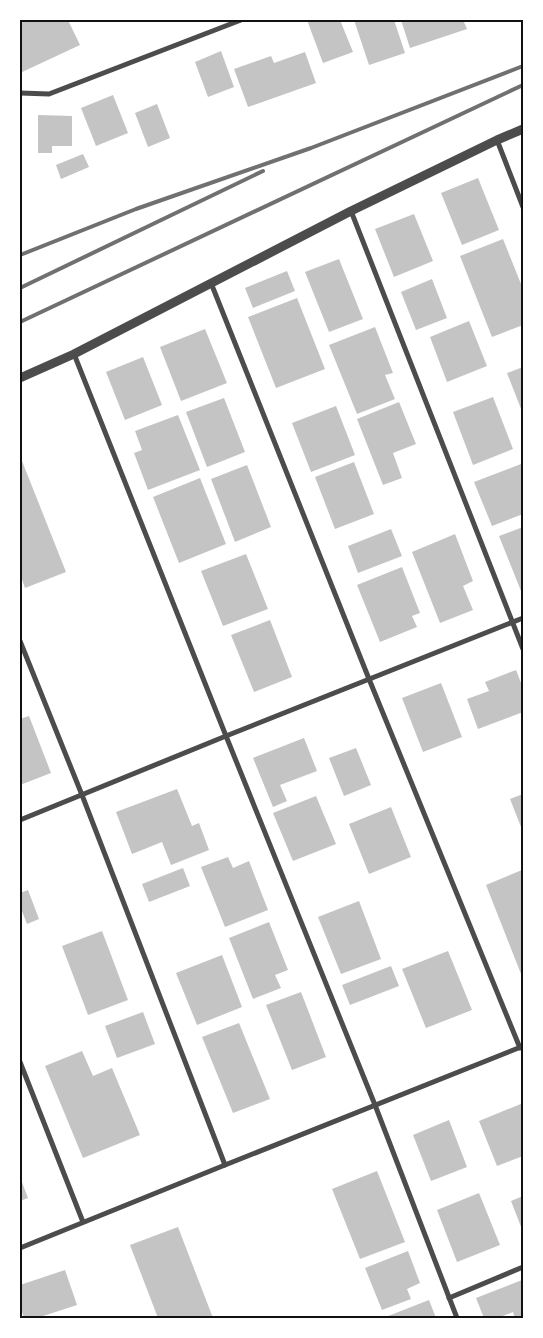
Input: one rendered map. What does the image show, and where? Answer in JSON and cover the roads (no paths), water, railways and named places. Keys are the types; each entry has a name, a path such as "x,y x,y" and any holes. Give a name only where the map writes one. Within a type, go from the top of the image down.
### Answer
{"street":[{"path":"20,93 50,94 241,20"},
{"path":"20,378 74,354 351,211 523,129"},
{"path":"497,140 523,207"},
{"path":"351,211 523,649"},
{"path":"20,1248 521,1047 369,679 211,283"},
{"path":"74,354 375,1105 457,1318"},
{"path":"20,820 523,618"},
{"path":"20,641 82,795 225,1165"},
{"path":"20,1062 83,1222"},
{"path":"449,1298 523,1267"}],"railway":[{"path":"20,255 136,209 311,148 523,66"},
{"path":"20,322 523,85"},
{"path":"20,288 263,171"}]}
